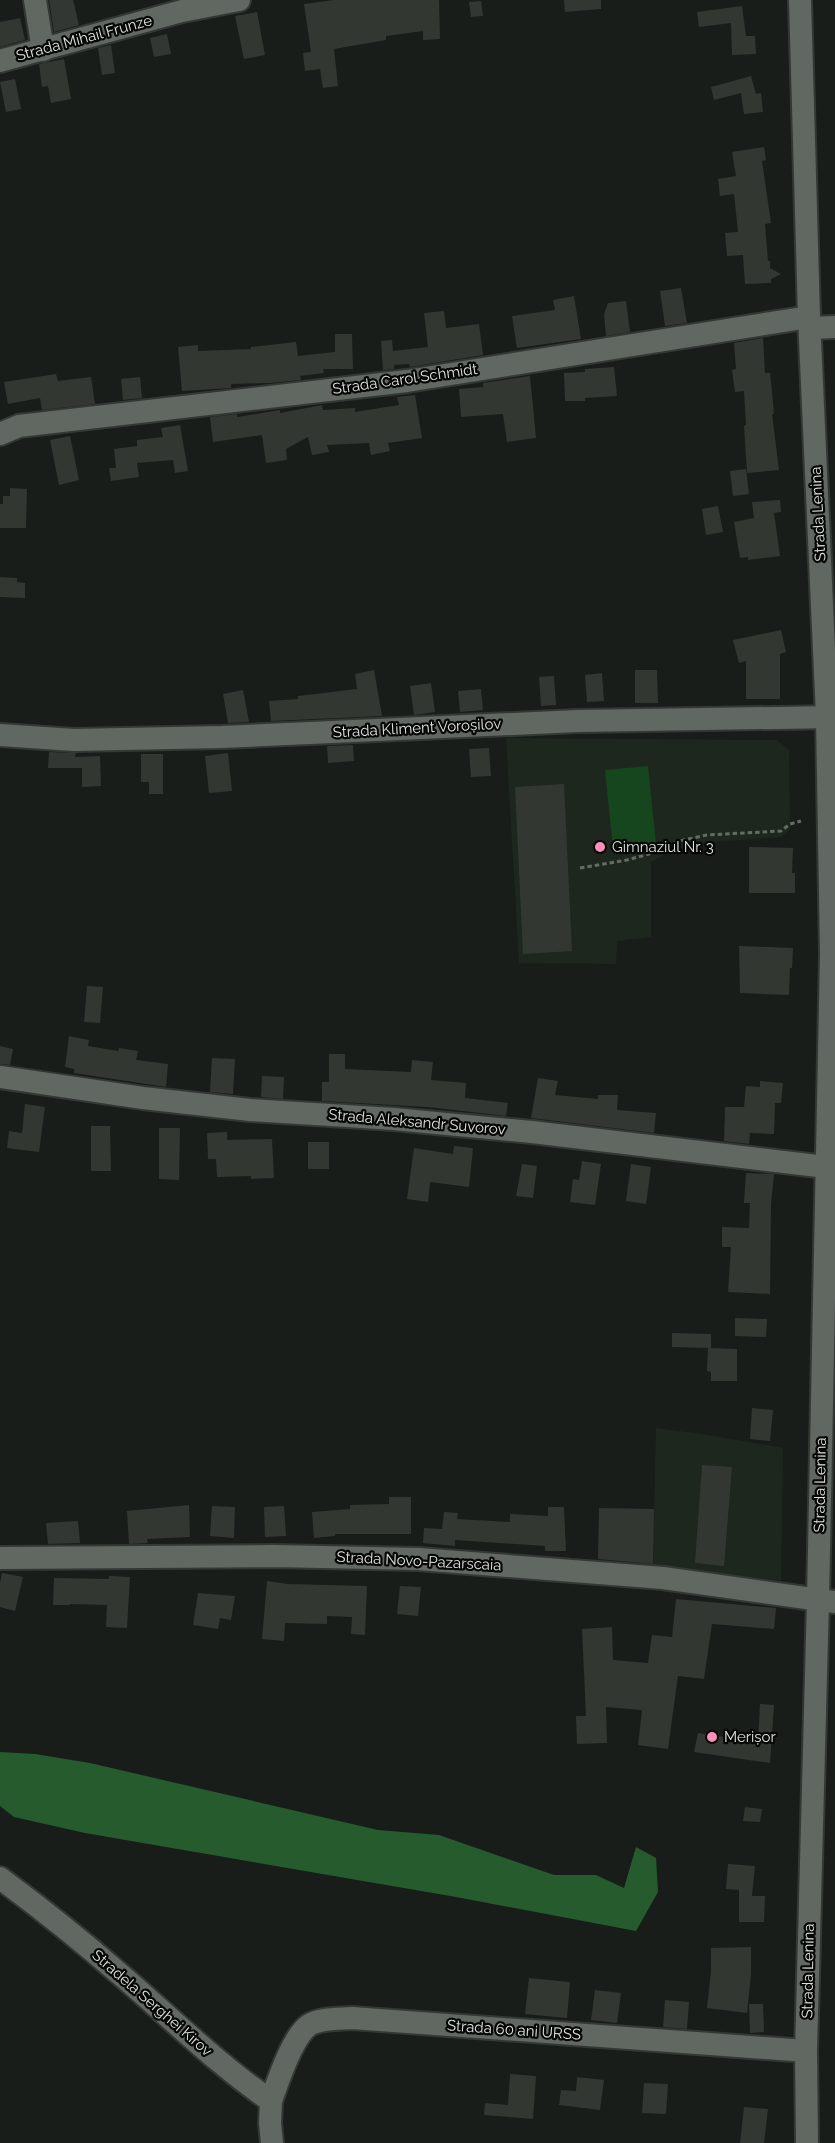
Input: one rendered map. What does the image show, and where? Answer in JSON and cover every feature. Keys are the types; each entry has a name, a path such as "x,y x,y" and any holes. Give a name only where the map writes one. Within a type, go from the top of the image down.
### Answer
{"street":[{"path":"35,0 43,50"},
{"name":"Strada Mihail Frunze","path":"0,61 43,50 182,6 239,0"},
{"name":"Strada Lenina","path":"801,0 809,322 831,717 831,1168 826,1601 806,2050 807,2143"},
{"name":"Strada Carol Schmidt","path":"0,434 19,426 407,381 809,322 835,327"},
{"name":"Strada Kliment Voroșilov","path":"0,735 74,740 222,737 578,721 831,717"},
{"name":"Strada Aleksandr Suvorov","path":"0,1077 143,1098 250,1110 394,1119 532,1132 831,1168"},
{"name":"Strada Novo-Pazarscaia","path":"0,1558 274,1556 418,1559 663,1578 826,1601"},
{"name":"Stradela Serghei Kirov","path":"0,1878 121,1975 217,2061 271,2101"},
{"name":"Strada 60 ani URSS","path":"271,2101 297,2039 310,2025 330,2020 352,2018 806,2050"},
{"path":"271,2101 272,2143"}],"path":[{"path":"580,868 627,860 679,841 707,835 771,833 781,831 790,824 801,821"}],"shaded area":[{"name":"Gimnaziul Nr. 3","path":"506,738 777,740 789,750 790,829 782,837 702,843 672,851 651,862 651,937 617,941 616,964 519,963"},
{"path":"656,1428 783,1448 781,1581 653,1565"}],"green space":[{"path":"648,766 656,844 613,848 605,770"},
{"path":"0,1752 35,1754 90,1763 378,1830 439,1835 554,1875 596,1875 624,1888 636,1847 656,1858 658,1892 636,1931 456,1897 85,1833 14,1817 0,1806"}],"building":[{"path":"49,0 73,0 79,25 54,32"},
{"path":"334,0 439,0 440,39 423,40 423,31 386,36 386,40 334,49 338,86 323,88 320,69 305,71 303,53 311,52 304,4"},
{"path":"564,0 601,0 601,9 565,12"},
{"path":"481,1 483,16 471,17 469,2"},
{"path":"742,6 746,36 755,36 756,54 732,55 731,23 699,27 697,12"},
{"path":"257,12 265,55 244,59 235,16"},
{"path":"20,18 25,40 0,47 0,22"},
{"path":"167,34 171,54 154,57 150,38"},
{"path":"111,45 115,73 102,75 98,48"},
{"path":"64,59 71,99 51,103 48,86 42,87 39,64"},
{"path":"751,76 756,94 761,93 763,112 744,114 741,93 714,100 711,87"},
{"path":"15,79 21,109 6,112 0,82"},
{"path":"764,147 766,160 762,161 771,223 765,224 768,261 770,261 770,268 781,274 771,279 771,283 745,284 743,255 727,256 725,233 738,232 734,194 720,196 718,179 736,176 732,152"},
{"path":"681,288 687,323 665,326 660,291"},
{"path":"574,296 581,339 517,348 512,316 555,310 553,300"},
{"path":"626,301 630,332 606,336 604,314 608,303"},
{"path":"444,311 446,328 479,324 483,355 410,367 409,364 394,365 394,369 383,370 381,341 392,340 393,351 428,347 424,313"},
{"path":"335,334 352,334 353,369 323,369 324,373 300,376 301,380 231,384 231,388 182,391 178,347 198,345 198,351 251,349 251,347 296,342 298,356 335,352"},
{"path":"763,338 765,373 770,373 779,470 747,473 744,391 735,392 732,370 736,369 734,343"},
{"path":"614,367 617,396 585,398 585,401 565,401 564,373"},
{"path":"56,374 58,381 91,377 95,404 42,410 40,398 8,404 4,382"},
{"path":"530,376 536,438 507,442 503,414 461,417 459,389 483,387 483,383"},
{"path":"140,377 142,398 123,400 121,379"},
{"path":"415,395 422,438 388,443 390,451 371,455 369,443 327,445 329,452 312,455 308,437 286,449 287,460 266,463 262,435 213,442 210,417 237,414 237,417 280,410 280,413 322,405 323,410 355,408 355,412 399,405 397,397"},
{"path":"180,425 188,471 175,473 173,460 137,463 139,477 111,481 109,468 116,468 114,449 137,446 137,440 163,437 161,428"},
{"path":"70,436 79,480 59,485 50,440"},
{"path":"746,469 749,494 733,496 730,471"},
{"path":"10,488 27,489 26,528 0,528 0,504 3,504 3,496 10,496"},
{"path":"780,500 781,512 774,513 780,556 748,560 748,557 740,558 734,522 754,518 752,502"},
{"path":"718,506 723,532 706,535 702,509"},
{"path":"0,577 17,578 17,582 25,583 25,598 0,597"},
{"path":"781,630 786,652 780,654 780,699 746,699 746,661 739,663 733,640"},
{"path":"374,670 382,716 271,721 269,701 298,699 298,696 357,689 355,674"},
{"path":"635,670 657,670 658,703 635,703"},
{"path":"602,673 604,701 587,702 585,675"},
{"path":"554,676 556,705 541,706 539,677"},
{"path":"431,683 435,712 414,715 410,686"},
{"path":"481,689 483,710 460,712 458,691"},
{"path":"243,690 249,722 228,723 223,694"},
{"path":"353,745 354,761 328,763 327,746"},
{"path":"489,748 491,776 471,777 469,749"},
{"path":"49,752 76,753 75,757 100,756 101,786 82,787 82,768 48,768"},
{"path":"228,753 232,791 209,793 205,756"},
{"path":"141,754 163,754 163,794 149,794 149,782 141,782"},
{"path":"564,784 572,951 523,954 515,787"},
{"path":"749,847 793,848 792,873 795,873 795,893 749,893"},
{"path":"739,946 793,948 789,995 740,993"},
{"path":"87,986 103,987 100,1023 84,1022"},
{"path":"69,1036 89,1040 88,1046 118,1051 119,1048 138,1051 136,1060 168,1064 166,1087 74,1073 74,1069 65,1067"},
{"path":"0,1046 13,1049 10,1065 0,1064"},
{"path":"329,1054 345,1054 345,1069 411,1072 412,1060 433,1062 431,1080 466,1083 465,1098 508,1103 506,1116 428,1107 322,1101 322,1082 329,1082"},
{"path":"212,1058 235,1059 233,1094 210,1092"},
{"path":"262,1076 284,1077 283,1099 261,1097"},
{"path":"538,1078 558,1081 555,1095 598,1099 598,1095 618,1095 617,1110 656,1113 654,1133 531,1118"},
{"path":"760,1081 783,1083 781,1103 775,1103 774,1134 750,1133 749,1144 724,1141 725,1107 744,1107 746,1086 760,1087"},
{"path":"25,1104 45,1107 39,1152 7,1148 9,1131 22,1133"},
{"path":"91,1126 110,1126 111,1171 91,1171"},
{"path":"159,1128 180,1128 179,1180 159,1179"},
{"path":"227,1132 227,1140 272,1139 274,1178 217,1177 216,1159 208,1159 207,1133"},
{"path":"308,1142 329,1142 329,1169 308,1169"},
{"path":"454,1146 473,1148 469,1187 430,1182 428,1202 407,1199 414,1148 453,1154"},
{"path":"582,1161 601,1164 595,1205 570,1202 573,1179 579,1180"},
{"path":"522,1164 537,1166 533,1198 516,1196"},
{"path":"631,1164 651,1167 646,1204 626,1201"},
{"path":"746,1173 774,1174 771,1204 770,1294 728,1292 731,1247 722,1247 722,1227 749,1228 750,1203 744,1203"},
{"path":"735,1318 767,1319 766,1337 735,1336"},
{"path":"672,1333 711,1334 711,1348 672,1347"},
{"path":"708,1348 737,1349 737,1381 711,1381 711,1372 707,1371"},
{"path":"752,1408 773,1410 770,1441 750,1439"},
{"path":"702,1465 732,1467 724,1566 695,1563"},
{"path":"389,1497 411,1497 411,1534 335,1534 335,1536 314,1538 312,1512 350,1509 350,1505 389,1504"},
{"path":"189,1505 190,1537 147,1539 148,1543 129,1544 127,1511"},
{"path":"212,1506 235,1507 234,1538 210,1536"},
{"path":"284,1506 286,1536 265,1537 264,1507"},
{"path":"548,1507 564,1507 566,1551 545,1551 545,1546 455,1540 455,1546 423,1543 424,1528 442,1529 444,1512 458,1513 457,1519 510,1522 510,1514 548,1516"},
{"path":"599,1508 654,1509 653,1564 598,1559"},
{"path":"78,1521 80,1543 48,1544 46,1523"},
{"path":"2,1573 23,1577 15,1611 0,1607"},
{"path":"109,1576 130,1577 127,1628 106,1627 107,1605 53,1605 54,1578 109,1579"},
{"path":"267,1581 288,1584 367,1586 365,1635 351,1634 352,1617 327,1616 327,1624 285,1623 284,1641 262,1639"},
{"path":"400,1586 421,1587 418,1616 397,1614"},
{"path":"198,1593 235,1596 231,1620 220,1618 218,1629 193,1625"},
{"path":"676,1599 776,1608 774,1629 712,1624 704,1679 678,1676 668,1749 638,1745 642,1710 606,1707 607,1743 577,1744 576,1716 586,1716 582,1629 612,1627 613,1660 648,1663 652,1635 672,1637"},
{"name":"Merișor","path":"760,1704 774,1705 770,1763 694,1752 698,1733 758,1742"},
{"path":"745,1807 762,1809 760,1822 743,1821"},
{"path":"728,1864 755,1866 752,1896 765,1896 764,1922 739,1922 739,1890 726,1889"},
{"path":"751,1947 747,2013 707,2008 711,1948"},
{"path":"529,1978 570,1982 567,2018 525,2014"},
{"path":"595,1990 621,1993 617,2023 591,2020"},
{"path":"665,2000 689,2002 687,2029 663,2027"},
{"path":"749,2004 763,2004 764,2032 750,2033"},
{"path":"510,2074 536,2076 533,2119 484,2115 485,2103 508,2105"},
{"path":"577,2077 604,2080 600,2110 559,2105 561,2090 576,2091"},
{"path":"644,2083 668,2084 666,2114 642,2113"},
{"path":"744,2107 768,2109 764,2143 740,2143"}],"place":[{"name":"Gimnaziul Nr. 3","path":"600,847"},
{"name":"Merișor","path":"712,1737"}]}
